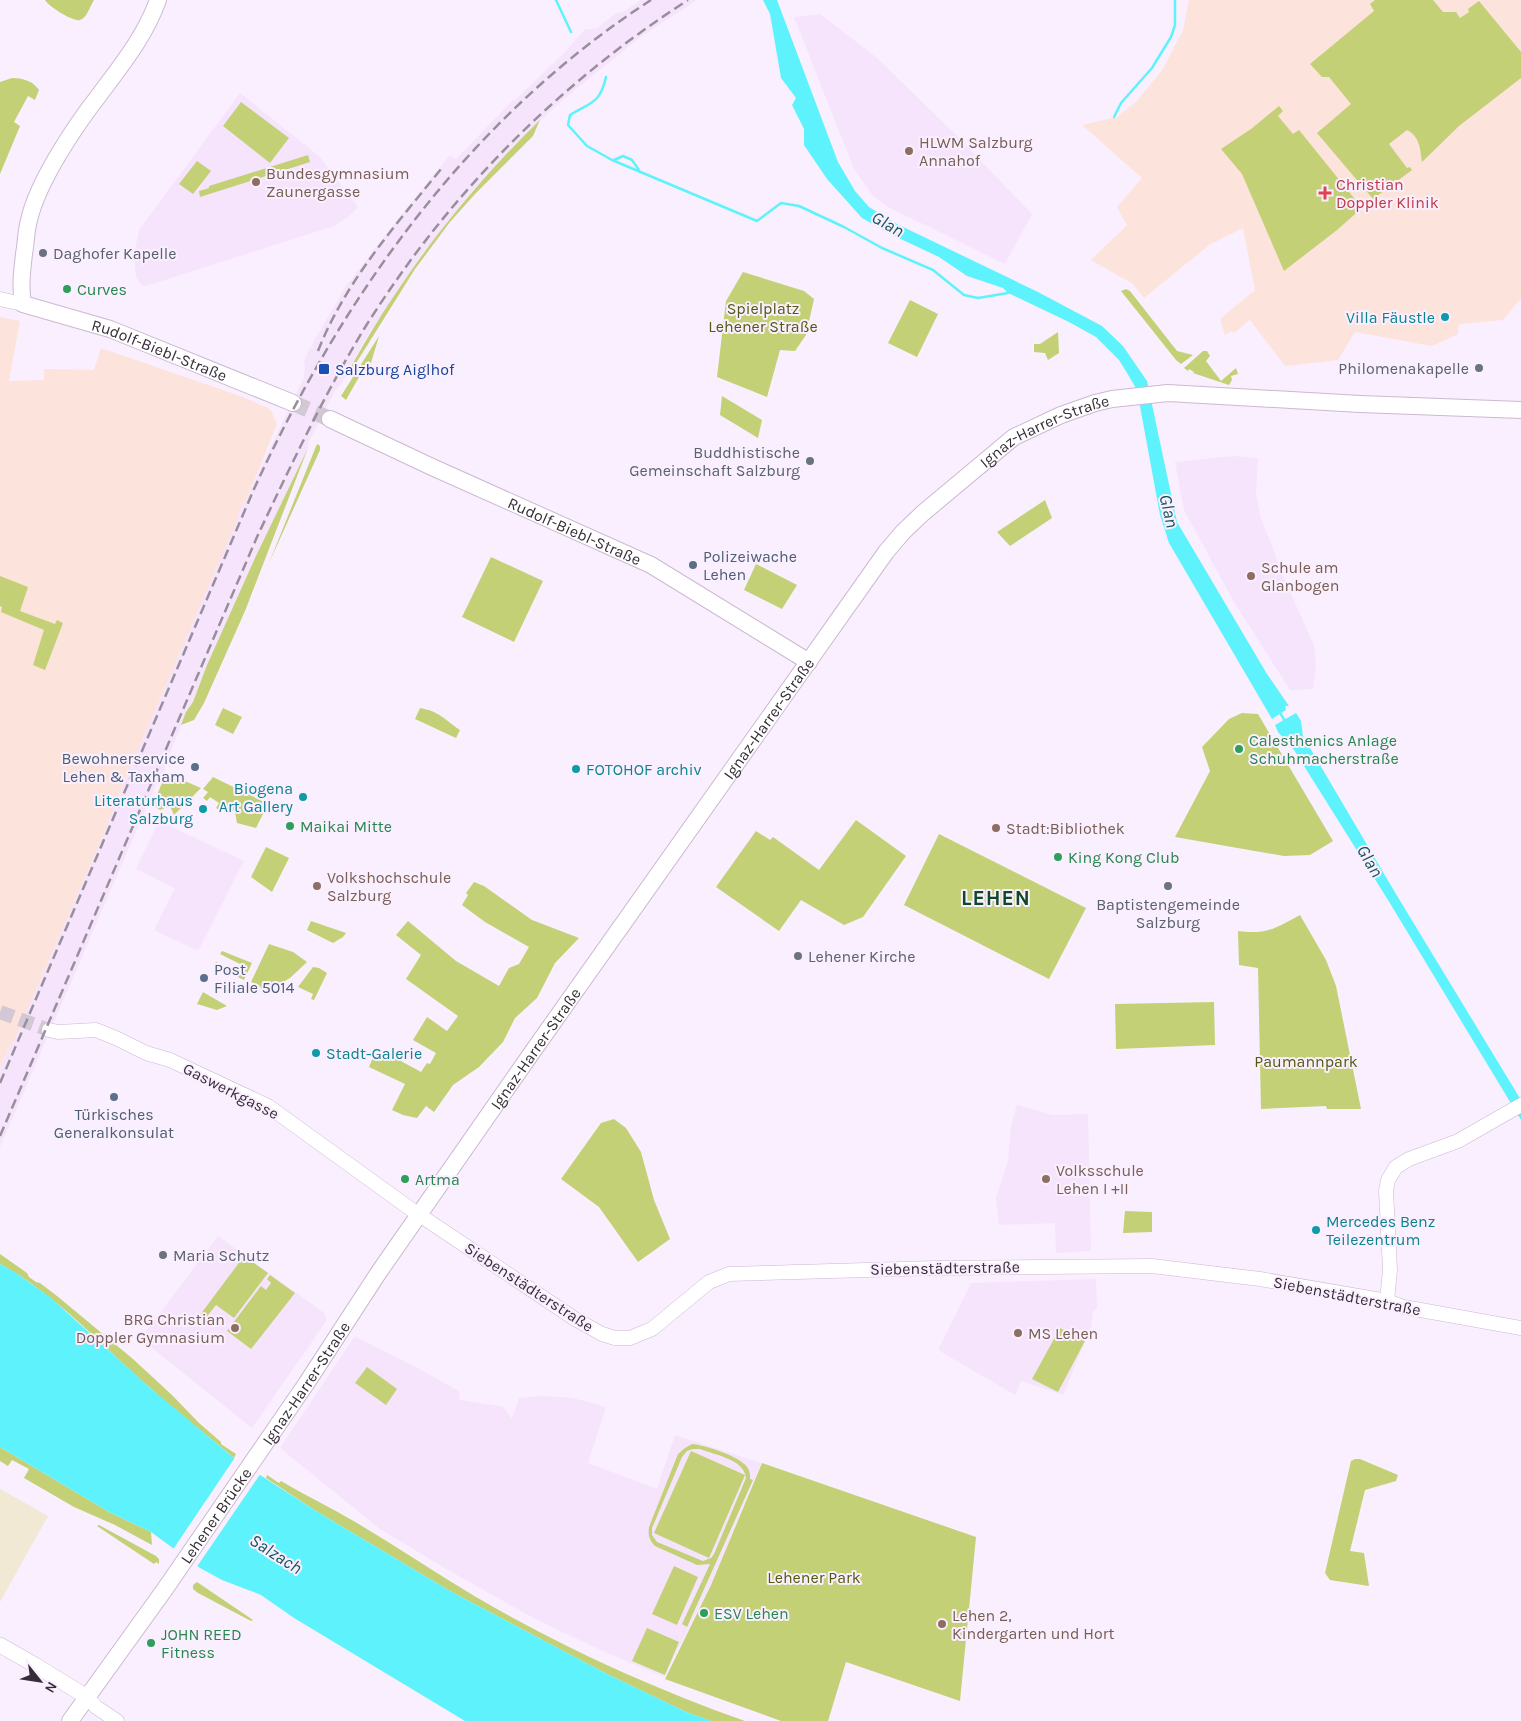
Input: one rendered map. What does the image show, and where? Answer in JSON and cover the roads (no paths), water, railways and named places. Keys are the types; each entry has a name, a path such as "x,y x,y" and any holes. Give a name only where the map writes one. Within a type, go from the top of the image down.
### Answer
{"main road":[{"path":"23,304 20,284 29,219 42,185 72,134 142,37 151,20 158,0"},
{"name":"Rudolf-Biebl-Straße","path":"23,304 110,329 293,403"},
{"name":"Ignaz-Harrer-Straße","path":"259,1450 539,1042 886,552 937,501 1004,444 1061,415 1096,403 1130,396 1157,394 1521,410"},
{"name":"Rudolf-Biebl-Straße","path":"330,419 651,565 809,662"},
{"name":"Lehener Brücke","path":"70,1721 172,1580 259,1450"},
{"path":"0,1645 86,1697"}],"street":[{"path":"0,299 23,304"},
{"name":"Gaswerkgasse","path":"50,1030 58,1032 96,1030 146,1053 170,1060 264,1104 419,1215"},
{"path":"1387,1301 1390,1270 1386,1191 1388,1180 1396,1167 1458,1141 1521,1105"},
{"name":"Siebenstädterstraße","path":"419,1215 580,1322 602,1334 615,1338 630,1338 652,1329 710,1282 729,1274 936,1268 1152,1266 1260,1279 1387,1301 1404,1307 1521,1328"},
{"path":"86,1697 96,1707 117,1721"}],"water":[{"path":"763,0 777,0 838,162 855,191 869,207 897,224 1038,292 1102,326 1123,346 1147,381 1177,522 1267,674 1289,706 1285,706 1286,710 1272,719 1169,543 1160,515 1137,390 1119,360 1096,337 1069,322 1008,293 1003,288 967,276 939,257 890,234 862,218 827,179 804,145 804,129 792,105 796,98 781,78 770,14"},
{"path":"1296,713 1301,721 1303,736 1521,1100 1521,1120 1388,900 1294,750 1278,732 1275,725"},
{"name":"Salzach","path":"0,1264 50,1297 149,1387 234,1458 316,1511 450,1591 607,1674 686,1712 711,1721 465,1721 294,1618 261,1595 222,1580 200,1568 151,1532 109,1512 0,1447"}],"waterway":[{"path":"556,0 571,32"},
{"path":"1114,117 1121,103 1152,68 1171,37 1175,25 1175,0"},
{"path":"606,77 598,97 570,115 568,125 587,146 612,160 757,221 781,203 799,206 844,227 882,248 933,270 964,295 978,298 1008,292"},
{"path":"614,160 623,156 632,160 639,170"},
{"name":"Glan","path":"1279,711 1285,721"}],"tunnel":[{"path":"293,403 330,419"},
{"path":"0,1012 49,1030"}],"railway":[{"path":"0,1083 254,489 289,417 328,347 371,280 418,216 469,155 525,98 586,47 651,0"},
{"path":"0,1136 257,537 321,405 364,329 396,280 431,233 508,146 549,106 593,69 640,33 688,0"},
{"path":"318,351 342,301 357,278 389,233 441,169"}],"place":[{"name":"HLWM Salzburg Annahof","path":"909,151"},
{"name":"Bundesgymnasium Zaunergasse","path":"256,182"},
{"name":"Christian Doppler Klinik","path":"1325,193"},
{"name":"Daghofer Kapelle","path":"43,253"},
{"name":"Curves","path":"67,289"},
{"name":"Villa Fäustle","path":"1445,317"},
{"name":"Philomenakapelle","path":"1479,368"},
{"name":"Salzburg Aiglhof","path":"324,369"},
{"name":"Buddhistische Gemeinschaft Salzburg","path":"810,461"},
{"name":"Polizeiwache Lehen","path":"693,565"},
{"name":"Schule am Glanbogen","path":"1251,576"},
{"name":"Calesthenics Anlage Schuhmacherstraße","path":"1239,749"},
{"name":"Bewohnerservice Lehen & Taxham","path":"195,767"},
{"name":"FOTOHOF archiv","path":"576,769"},
{"name":"Biogena Art Gallery","path":"303,797"},
{"name":"Literaturhaus Salzburg","path":"203,809"},
{"name":"Maikai Mitte","path":"290,826"},
{"name":"Stadt:Bibliothek","path":"996,828"},
{"name":"King Kong Club","path":"1058,857"},
{"name":"Volkshochschule Salzburg","path":"317,886"},
{"name":"Baptistengemeinde Salzburg","path":"1168,886"},
{"name":"Lehener Kirche","path":"798,956"},
{"name":"Post Filiale 5014","path":"204,978"},
{"name":"Stadt-Galerie","path":"316,1053"},
{"name":"Türkisches Generalkonsulat","path":"114,1097"},
{"name":"Artma","path":"405,1179"},
{"name":"Volksschule Lehen I +II","path":"1046,1179"},
{"name":"Mercedes Benz Teilezentrum","path":"1316,1230"},
{"name":"Maria Schutz","path":"163,1255"},
{"name":"BRG Christian Doppler Gymnasium","path":"235,1328"},
{"name":"MS Lehen","path":"1018,1333"},
{"name":"ESV Lehen","path":"704,1613"},
{"name":"Lehen 2, Kindergarten und Hort","path":"942,1624"},
{"name":"JOHN REED Fitness","path":"151,1643"}],"district":[{"name":"LEHEN","path":"996,898"}],"park label":[{"name":"Spielplatz Lehener Straße","path":"763,317"},
{"name":"Paumannpark","path":"1306,1061"},
{"name":"Lehener Park","path":"814,1577"}]}
